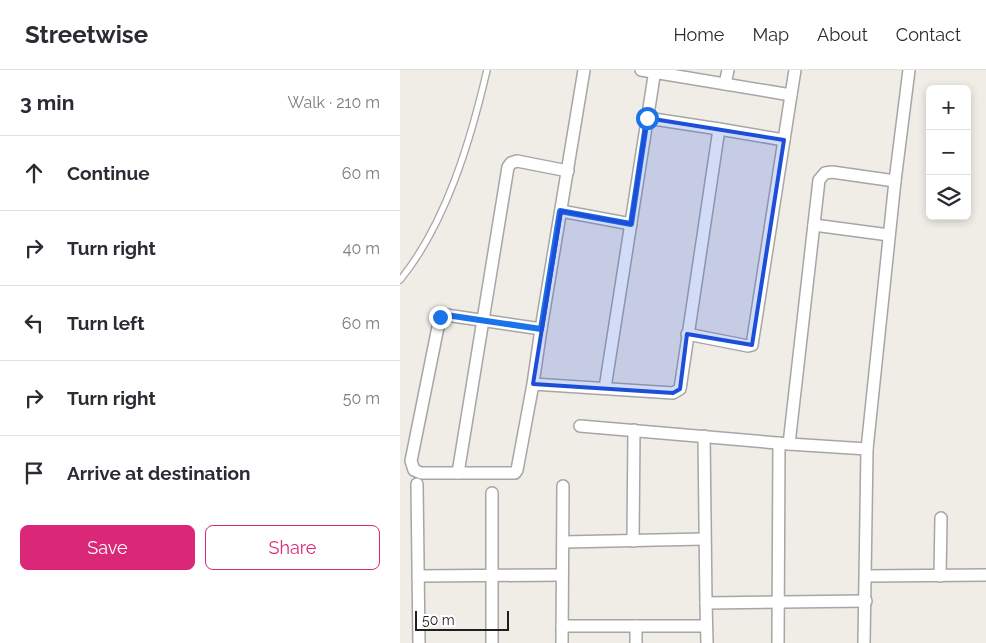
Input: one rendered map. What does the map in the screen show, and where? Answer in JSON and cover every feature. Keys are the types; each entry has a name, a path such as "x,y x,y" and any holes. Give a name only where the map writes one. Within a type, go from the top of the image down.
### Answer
{"street":[{"path":"541,329 446,315 440,317 411,461 414,470 421,473 510,474 518,470 584,70"},
{"path":"641,70 791,95"},
{"path":"725,84 728,70"},
{"path":"687,334 748,346 752,345 795,70"},
{"path":"864,643 867,449 889,235 909,70"},
{"path":"605,388 655,71"},
{"path":"647,118 784,140"},
{"path":"533,384 678,392 680,389 719,130"},
{"path":"458,473 508,167 511,163 517,161 568,171"},
{"path":"778,643 784,443 819,180 825,173 895,182"},
{"path":"560,211 631,224"},
{"path":"814,225 889,235"},
{"path":"580,426 867,449"},
{"path":"633,541 634,430"},
{"path":"704,436 707,643"},
{"path":"418,484 419,643"},
{"path":"562,643 563,486"},
{"path":"492,494 492,643"},
{"path":"940,576 941,518"},
{"path":"563,542 704,539"},
{"path":"418,576 562,575"},
{"path":"866,576 986,575"},
{"path":"706,603 866,601"},
{"path":"562,626 706,626"},
{"path":"636,626 636,643"}],"lane":[{"path":"400,280 423,248 444,207 470,133 488,70"}],"highlighted area":[{"path":"647,118 784,140 752,345 687,334 680,389 673,393 533,384 561,211 631,224"}],"route":[{"path":"440,317 446,315 541,329 560,211 631,224 647,118"}]}
